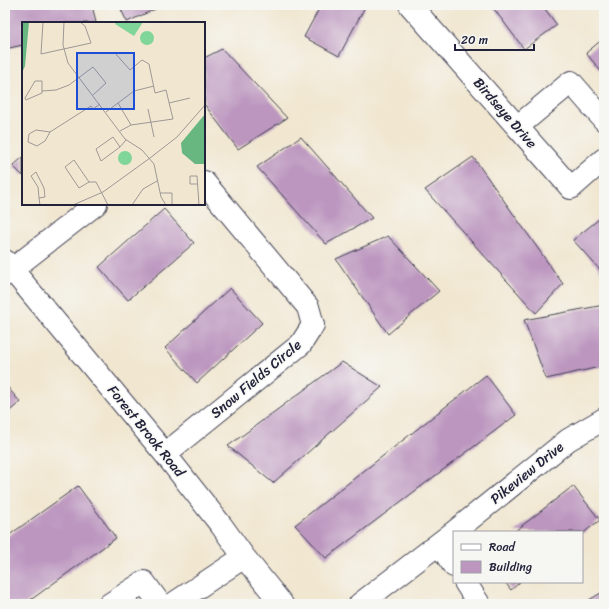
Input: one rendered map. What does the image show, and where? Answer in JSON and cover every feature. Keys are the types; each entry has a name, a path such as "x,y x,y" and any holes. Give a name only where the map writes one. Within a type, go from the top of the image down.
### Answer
{"street":[{"name":"Birdseye Drive","path":"410,5 571,188 604,160"},
{"path":"517,127 571,82 604,120"},
{"name":"Snow Fields Circle","path":"165,454 301,344 313,325 308,307 205,183"},
{"path":"7,269 95,205"},
{"name":"Forest Brook Road","path":"7,269 165,454 282,604"},
{"name":"Pikeview Drive","path":"455,531 568,440 604,419"},
{"path":"449,536 453,560"},
{"name":"Pikeview Drive","path":"360,604 449,536"},
{"path":"173,604 244,557"},
{"path":"110,604 144,582 160,604"},
{"path":"466,583 479,604"}],"building":[{"path":"5,5 92,5 96,22 22,22 22,45 5,49"},
{"path":"119,5 164,5 127,22"},
{"path":"321,5 366,5 339,56 304,37"},
{"path":"491,5 542,5 557,25 524,49"},
{"path":"604,38 604,75 586,53"},
{"path":"222,49 287,118 238,149 205,105 205,58"},
{"path":"301,137 372,218 326,244 257,167"},
{"path":"473,157 563,284 536,313 425,190"},
{"path":"22,158 22,175 13,166"},
{"path":"164,209 194,243 128,300 99,267"},
{"path":"604,215 604,269 601,271 573,240"},
{"path":"388,236 439,291 388,334 336,259"},
{"path":"230,288 262,323 197,383 165,348"},
{"path":"604,305 604,366 546,379 524,320"},
{"path":"342,362 382,387 273,483 228,446"},
{"path":"486,375 516,415 326,558 295,525"},
{"path":"5,384 20,402 5,415"},
{"path":"78,486 116,538 25,604 9,604 5,598 5,538"},
{"path":"573,486 600,520 583,533 583,531 515,531"},
{"path":"506,583 519,583 511,590"},
{"path":"601,593 604,598 604,604 582,604"}]}
